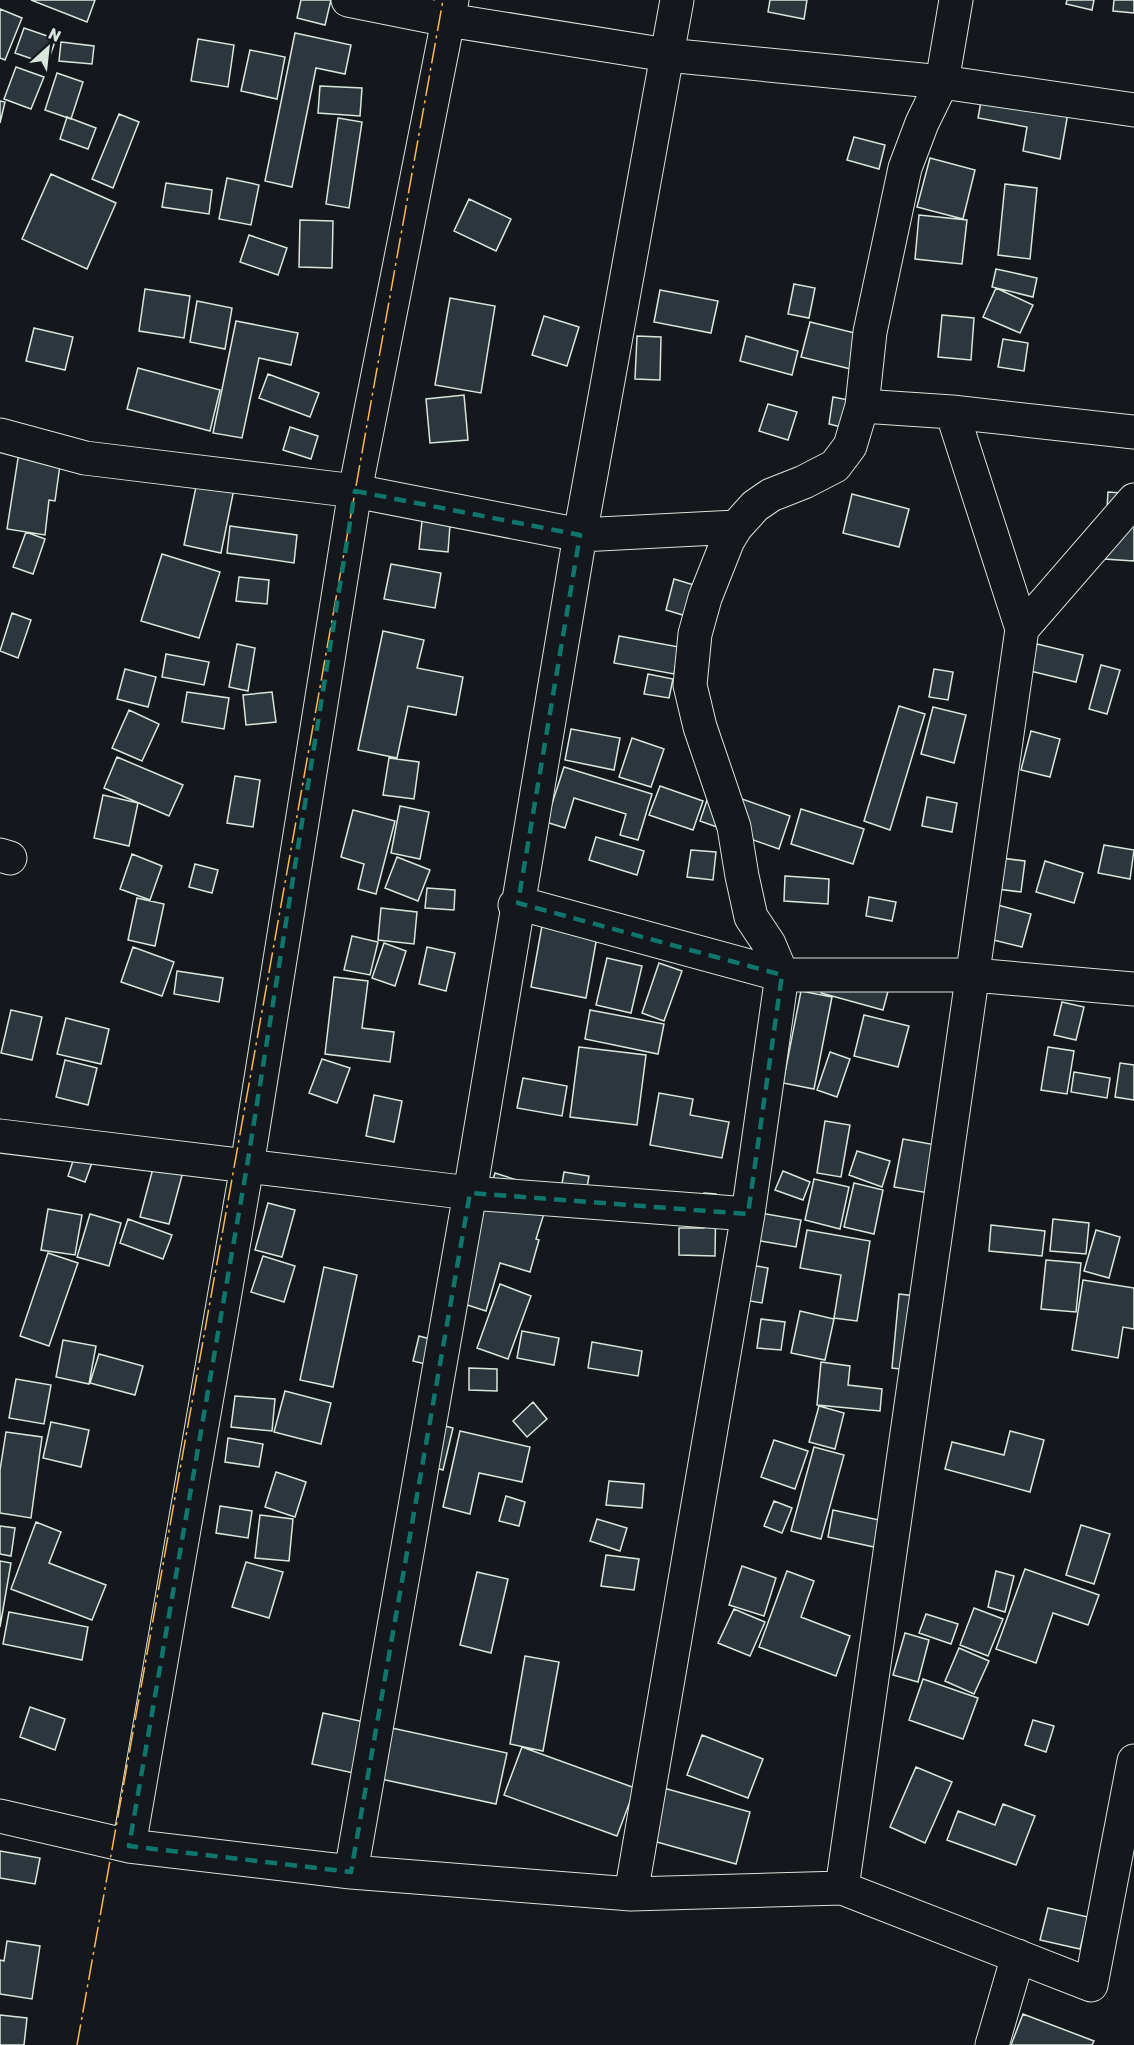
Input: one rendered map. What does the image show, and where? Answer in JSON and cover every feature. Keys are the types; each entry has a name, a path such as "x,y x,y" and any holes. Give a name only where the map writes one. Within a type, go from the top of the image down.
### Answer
{"street":[{"path":"348,0 450,10 667,55 942,82 1134,110"},
{"path":"351,1872 470,1193 516,904 580,535 677,0"},
{"path":"631,1893 748,1214 782,975 770,944 751,917 734,827 700,727 690,685 695,634 705,598 728,540 736,527 755,506 771,495 835,466 850,446 862,406 870,332 905,168 922,123 942,82 956,0"},
{"path":"129,1846 247,1166 355,491 450,10"},
{"path":"862,406 952,412 1134,432"},
{"path":"842,1888 1022,629 952,412"},
{"path":"0,435 85,458 355,491 580,535 736,527"},
{"path":"1022,629 1134,500"},
{"path":"516,904 782,975 973,975 1134,989"},
{"path":"0,1136 470,1193 748,1214"},
{"path":"0,1816 129,1846 351,1872 631,1893 842,1888 1091,1985 1134,1761"},
{"path":"992,2045 1017,1956"}],"highlighted area":[{"path":"355,491 580,535 518,903 782,975 748,1214 470,1193 351,1872 129,1846 247,1166"}],"building":[{"path":"31,0 95,0 87,22"},
{"path":"301,0 331,0 325,25 297,18"},
{"path":"770,0 807,0 804,19 768,12"},
{"path":"1067,0 1094,0 1092,10 1066,4"},
{"path":"1114,0 1134,0 1134,13 1113,11"},
{"path":"0,9 22,18 5,60 0,58"},
{"path":"24,28 56,39 47,64 15,53"},
{"path":"295,33 351,45 345,74 316,68 292,187 265,181"},
{"path":"198,39 234,45 228,87 191,81"},
{"path":"61,42 94,46 92,64 59,61"},
{"path":"250,50 285,57 277,99 241,91"},
{"path":"16,67 44,77 31,109 4,99"},
{"path":"57,73 83,82 71,119 45,110"},
{"path":"984,85 1070,101 1060,159 1023,151 1027,127 978,118"},
{"path":"320,86 362,88 360,116 318,113"},
{"path":"0,101 5,102 0,123"},
{"path":"119,114 139,122 113,188 92,179"},
{"path":"67,117 96,128 88,149 60,139"},
{"path":"338,118 362,122 349,208 326,204"},
{"path":"854,137 885,145 879,169 847,160"},
{"path":"930,158 975,170 963,219 917,207"},
{"path":"51,174 116,203 87,269 22,239"},
{"path":"227,178 259,185 251,225 219,219"},
{"path":"166,183 212,190 209,214 162,207"},
{"path":"1005,184 1037,188 1030,259 998,255"},
{"path":"469,199 511,219 496,251 454,231"},
{"path":"919,215 967,220 962,264 915,259"},
{"path":"300,220 333,221 332,268 299,267"},
{"path":"249,235 287,248 278,275 240,262"},
{"path":"996,269 1037,278 1033,297 992,287"},
{"path":"794,284 815,288 809,318 788,314"},
{"path":"996,288 1033,305 1020,333 983,317"},
{"path":"145,289 190,296 184,338 139,331"},
{"path":"660,290 718,301 711,333 654,322"},
{"path":"450,298 495,306 481,393 435,385"},
{"path":"197,301 232,308 225,349 190,342"},
{"path":"942,315 974,318 971,360 938,357"},
{"path":"544,316 579,327 567,366 532,355"},
{"path":"236,321 298,333 291,365 259,358 242,438 213,433"},
{"path":"810,322 863,335 855,370 801,357"},
{"path":"34,328 73,337 65,370 26,361"},
{"path":"637,336 661,337 660,380 635,379"},
{"path":"746,336 798,351 792,375 740,361"},
{"path":"1003,339 1028,343 1024,371 998,367"},
{"path":"138,368 220,390 210,431 127,409"},
{"path":"268,374 319,393 310,417 259,398"},
{"path":"464,395 468,440 430,443 426,399"},
{"path":"833,397 854,401 849,429 829,424"},
{"path":"768,404 797,412 788,440 759,431"},
{"path":"290,427 318,436 311,459 283,450"},
{"path":"19,452 61,458 55,501 49,500 45,535 7,529"},
{"path":"198,477 235,484 221,553 184,545"},
{"path":"1108,492 1134,494 1134,561 1104,559"},
{"path":"852,494 909,509 899,547 843,533"},
{"path":"422,521 450,525 448,552 419,549"},
{"path":"230,526 297,535 294,563 227,553"},
{"path":"26,532 45,539 33,574 13,567"},
{"path":"162,554 220,572 199,638 141,621"},
{"path":"391,564 441,573 435,608 384,599"},
{"path":"239,577 269,580 267,604 236,601"},
{"path":"674,579 694,585 686,616 666,610"},
{"path":"12,613 31,620 18,658 0,651"},
{"path":"383,631 424,640 417,668 463,677 456,715 408,706 397,758 358,750"},
{"path":"619,636 679,647 674,674 614,663"},
{"path":"237,644 255,648 248,691 229,687"},
{"path":"1037,644 1083,655 1076,682 1030,671"},
{"path":"166,654 209,662 204,685 162,677"},
{"path":"1101,665 1120,670 1107,714 1089,709"},
{"path":"125,669 156,677 148,707 117,699"},
{"path":"934,669 953,672 948,700 929,697"},
{"path":"648,674 673,679 669,698 644,694"},
{"path":"187,692 229,698 224,729 182,722"},
{"path":"272,692 276,722 246,725 243,695"},
{"path":"899,706 925,714 890,830 864,821"},
{"path":"933,707 966,715 954,763 921,754"},
{"path":"129,710 159,724 142,761 112,748"},
{"path":"571,729 620,738 614,770 565,760"},
{"path":"1031,731 1060,739 1050,777 1021,770"},
{"path":"632,738 664,749 651,787 619,777"},
{"path":"117,757 183,785 169,816 104,788"},
{"path":"389,758 419,762 414,799 383,795"},
{"path":"564,767 652,794 638,840 620,835 626,814 574,798 565,828 546,822"},
{"path":"235,776 260,780 253,827 227,823"},
{"path":"660,786 703,801 693,830 649,815"},
{"path":"711,788 790,816 779,849 700,821"},
{"path":"103,795 138,803 129,846 94,838"},
{"path":"927,797 957,803 952,832 922,826"},
{"path":"400,806 429,812 420,859 391,853"},
{"path":"801,809 864,829 853,864 791,844"},
{"path":"353,810 395,821 376,894 358,889 364,864 341,857"},
{"path":"596,837 644,851 637,875 589,860"},
{"path":"1104,845 1134,850 1130,879 1098,873"},
{"path":"691,850 716,852 713,880 687,877"},
{"path":"132,854 162,866 150,900 120,889"},
{"path":"397,857 430,870 418,901 385,888"},
{"path":"1001,858 1025,861 1021,892 997,889"},
{"path":"1045,861 1083,873 1074,903 1036,892"},
{"path":"195,864 218,870 212,893 189,887"},
{"path":"785,876 829,879 828,904 784,901"},
{"path":"427,888 455,890 454,910 425,908"},
{"path":"869,897 896,902 892,921 866,916"},
{"path":"137,898 164,904 155,946 128,940"},
{"path":"994,904 1031,914 1022,947 985,938"},
{"path":"381,908 417,912 414,944 378,940"},
{"path":"543,920 598,931 586,998 531,987"},
{"path":"352,936 378,942 370,975 344,970"},
{"path":"384,943 406,951 395,986 372,978"},
{"path":"133,947 174,962 162,996 121,982"},
{"path":"427,947 455,953 446,991 419,984"},
{"path":"607,958 642,966 631,1013 596,1005"},
{"path":"659,963 682,971 664,1021 642,1013"},
{"path":"829,963 891,980 883,1010 821,993"},
{"path":"177,971 223,978 219,1002 174,994"},
{"path":"334,977 368,981 362,1028 394,1032 390,1062 325,1054"},
{"path":"801,991 832,997 814,1089 783,1083"},
{"path":"1062,1002 1084,1007 1076,1040 1054,1035"},
{"path":"11,1010 42,1017 32,1060 1,1053"},
{"path":"590,1010 664,1024 658,1054 585,1039"},
{"path":"864,1015 909,1026 898,1067 854,1056"},
{"path":"66,1018 109,1029 101,1064 57,1054"},
{"path":"579,1047 646,1055 637,1125 570,1117"},
{"path":"1048,1047 1074,1051 1067,1094 1041,1090"},
{"path":"830,1052 850,1059 837,1097 817,1090"},
{"path":"322,1059 350,1068 337,1103 309,1093"},
{"path":"65,1060 97,1068 88,1105 56,1097"},
{"path":"1120,1063 1134,1065 1134,1100 1115,1097"},
{"path":"1074,1072 1110,1078 1107,1098 1071,1092"},
{"path":"523,1078 567,1086 562,1116 517,1108"},
{"path":"659,1093 693,1099 690,1115 729,1122 722,1158 650,1145"},
{"path":"374,1095 402,1101 394,1142 366,1136"},
{"path":"825,1121 850,1125 841,1177 817,1173"},
{"path":"903,1139 936,1145 928,1193 894,1187"},
{"path":"80,1140 98,1146 85,1182 68,1176"},
{"path":"857,1151 890,1161 882,1187 849,1175"},
{"path":"155,1161 184,1168 169,1224 140,1217"},
{"path":"783,1171 810,1182 803,1200 775,1190"},
{"path":"564,1172 589,1176 585,1199 560,1195"},
{"path":"495,1173 551,1191 536,1239 539,1240 530,1272 500,1263 486,1311 455,1301"},
{"path":"814,1179 849,1187 840,1229 805,1220"},
{"path":"854,1183 883,1190 874,1234 844,1227"},
{"path":"704,1193 716,1194 715,1256 679,1255 679,1228 704,1228"},
{"path":"268,1203 295,1210 282,1257 255,1250"},
{"path":"48,1209 82,1215 75,1255 41,1250"},
{"path":"760,1213 801,1220 796,1247 755,1240"},
{"path":"90,1214 121,1223 109,1266 77,1257"},
{"path":"128,1219 172,1235 163,1259 120,1243"},
{"path":"1053,1219 1089,1223 1086,1254 1050,1251"},
{"path":"991,1225 1045,1231 1042,1256 989,1251"},
{"path":"807,1230 870,1241 857,1321 834,1318 841,1275 800,1268"},
{"path":"1096,1230 1120,1237 1109,1278 1084,1271"},
{"path":"48,1253 78,1263 49,1346 20,1336"},
{"path":"263,1256 295,1266 284,1302 251,1292"},
{"path":"1046,1260 1081,1263 1076,1312 1041,1309"},
{"path":"738,1263 768,1268 762,1303 732,1298"},
{"path":"324,1267 357,1275 333,1387 300,1380"},
{"path":"1083,1280 1134,1288 1134,1329 1123,1327 1118,1358 1072,1350"},
{"path":"500,1284 531,1296 508,1359 477,1348"},
{"path":"899,1294 924,1297 917,1371 892,1368"},
{"path":"800,1311 834,1319 825,1360 791,1353"},
{"path":"761,1319 785,1322 781,1350 757,1348"},
{"path":"522,1331 559,1338 554,1365 517,1358"},
{"path":"419,1336 456,1346 450,1370 413,1361"},
{"path":"63,1340 96,1346 89,1384 56,1377"},
{"path":"592,1342 642,1351 638,1376 588,1368"},
{"path":"99,1354 143,1366 135,1395 90,1383"},
{"path":"821,1362 850,1366 848,1385 882,1389 880,1411 817,1405"},
{"path":"469,1368 497,1369 497,1391 469,1390"},
{"path":"16,1379 51,1385 44,1424 9,1418"},
{"path":"285,1391 331,1403 321,1444 274,1432"},
{"path":"235,1396 275,1399 272,1431 231,1427"},
{"path":"533,1402 547,1419 527,1437 513,1421"},
{"path":"819,1406 844,1413 835,1449 809,1442"},
{"path":"418,1419 453,1428 443,1470 407,1460"},
{"path":"51,1422 89,1430 81,1467 43,1458"},
{"path":"460,1431 530,1447 522,1482 479,1473 470,1514 443,1507"},
{"path":"1010,1431 1044,1440 1030,1492 945,1469 952,1442 1004,1455"},
{"path":"6,1432 42,1437 31,1518 0,1513 0,1470"},
{"path":"228,1438 263,1444 259,1467 225,1462"},
{"path":"774,1440 808,1451 795,1489 761,1477"},
{"path":"814,1447 844,1455 821,1539 791,1531"},
{"path":"276,1472 306,1482 295,1517 265,1507"},
{"path":"609,1481 644,1484 642,1508 606,1505"},
{"path":"506,1496 525,1502 519,1526 499,1521"},
{"path":"774,1501 792,1508 782,1533 764,1526"},
{"path":"220,1506 252,1511 248,1538 216,1533"},
{"path":"833,1510 879,1520 874,1547 828,1537"},
{"path":"260,1515 293,1519 289,1561 255,1558"},
{"path":"597,1519 627,1528 620,1551 590,1541"},
{"path":"36,1522 61,1532 49,1563 106,1585 92,1620 11,1589"},
{"path":"1081,1525 1110,1534 1094,1584 1066,1575"},
{"path":"0,1526 15,1528 11,1556 0,1554"},
{"path":"606,1555 639,1559 634,1590 601,1586"},
{"path":"0,1561 11,1563 0,1627"},
{"path":"246,1562 283,1572 269,1618 232,1607"},
{"path":"742,1566 776,1578 764,1616 729,1605"},
{"path":"1025,1569 1099,1595 1088,1625 1053,1613 1036,1663 996,1649"},
{"path":"787,1571 814,1581 801,1617 850,1636 836,1676 759,1647"},
{"path":"996,1571 1014,1576 1005,1612 988,1607"},
{"path":"477,1572 508,1579 491,1653 460,1645"},
{"path":"974,1608 1003,1619 988,1656 960,1645"},
{"path":"734,1609 765,1622 750,1656 718,1643"},
{"path":"9,1612 88,1627 82,1660 3,1644"},
{"path":"926,1614 958,1624 951,1644 919,1633"},
{"path":"905,1633 929,1640 918,1682 893,1675"},
{"path":"959,1648 989,1661 974,1694 945,1681"},
{"path":"525,1656 559,1662 543,1751 510,1744"},
{"path":"923,1679 978,1698 963,1739 909,1720"},
{"path":"30,1707 65,1719 55,1750 20,1737"},
{"path":"323,1713 507,1753 496,1804 312,1764"},
{"path":"1033,1720 1054,1726 1046,1752 1025,1745"},
{"path":"702,1735 763,1759 748,1798 687,1775"},
{"path":"522,1747 635,1788 617,1836 504,1795"},
{"path":"916,1767 952,1782 925,1843 890,1827"},
{"path":"642,1782 750,1812 736,1864 628,1834"},
{"path":"1003,1804 1035,1816 1016,1865 947,1840 958,1811 995,1825"},
{"path":"0,1851 40,1858 35,1884 0,1878"},
{"path":"1048,1908 1088,1917 1080,1949 1040,1940"},
{"path":"7,1941 40,1946 32,1999 0,1994 0,1960 4,1961"},
{"path":"1023,2014 1094,2041 1092,2045 1011,2045"},
{"path":"0,2015 27,2018 24,2045 0,2045"}],"power":[{"path":"77,2045 443,0"}]}
